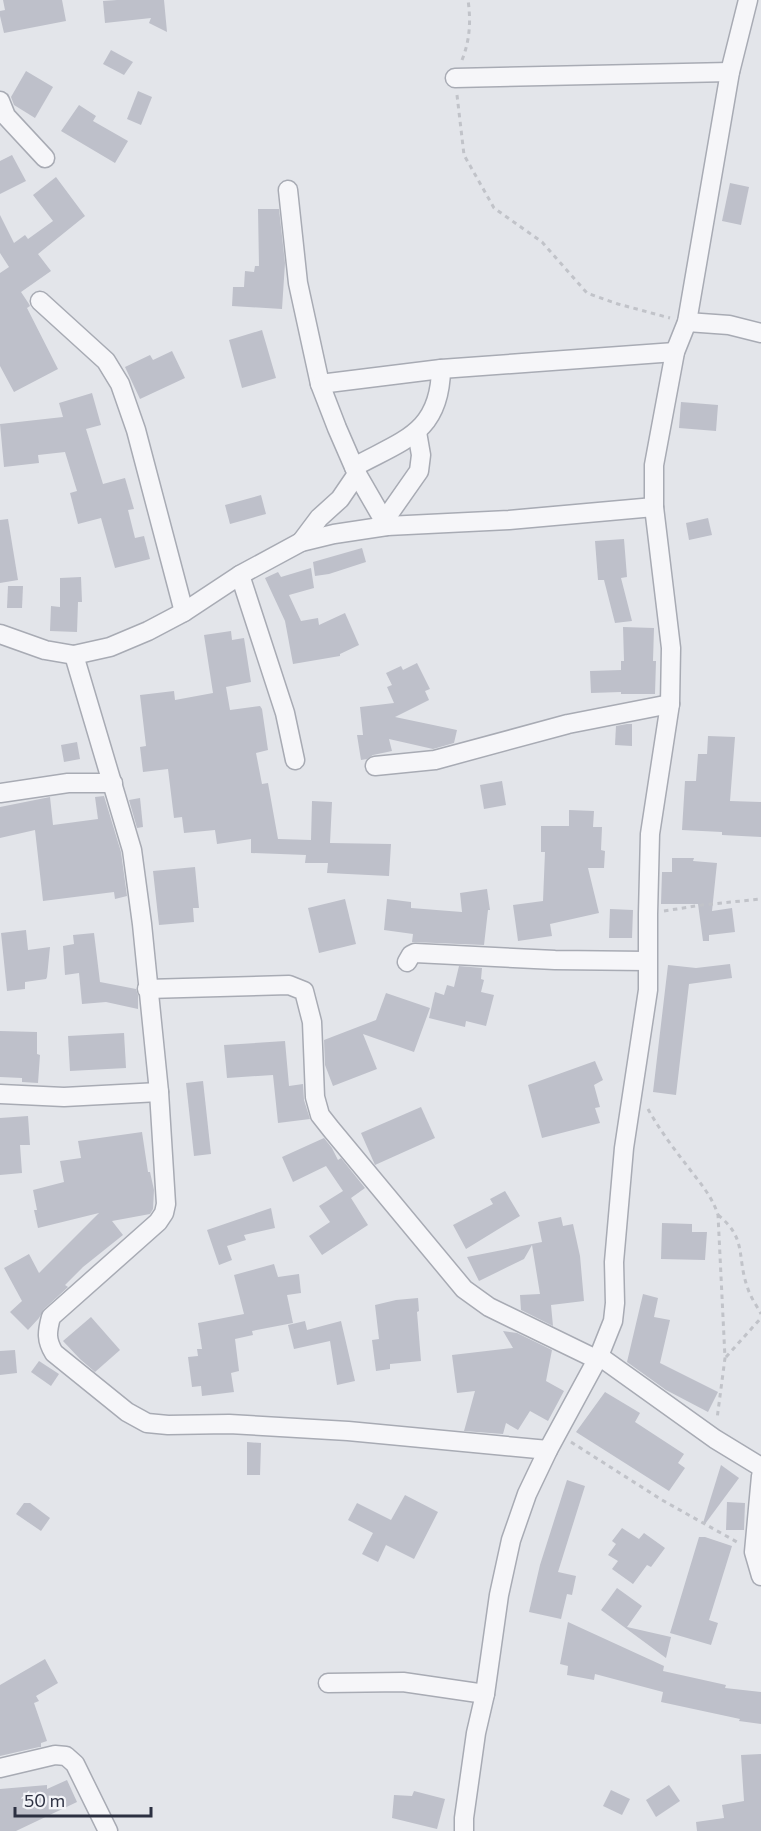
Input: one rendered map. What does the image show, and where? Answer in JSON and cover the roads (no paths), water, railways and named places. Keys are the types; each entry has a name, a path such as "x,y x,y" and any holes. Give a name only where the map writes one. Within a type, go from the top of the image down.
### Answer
{"street":[{"path":"464,1831 476,1733 485,1694 499,1595 512,1540 527,1494 552,1442 599,1358 613,1321 614,1262 624,1148 648,990 650,834 670,704 671,648 654,507 654,465 675,352 687,322 730,72 748,0"},
{"path":"455,78 730,72"},
{"path":"0,101 6,116 45,159"},
{"path":"288,190 298,284 320,384 356,471 385,523"},
{"path":"40,301 106,361 120,384 135,429 184,612"},
{"path":"687,322 729,325 761,333"},
{"path":"320,384 441,369 675,352"},
{"path":"301,542 320,518 340,499 356,471 417,432 427,422 435,408 441,384 441,369"},
{"path":"385,523 419,471 421,455 417,432"},
{"path":"0,634 45,650 74,655 110,647 184,612 240,575 301,542 385,523 509,520 654,507"},
{"path":"240,575 285,713 295,760"},
{"path":"74,655 132,849 159,1092 166,1204 164,1213 158,1222 51,1317 47,1341 54,1353 128,1412 147,1423 229,1424 552,1442"},
{"path":"375,766 435,760 568,724 670,704"},
{"path":"0,793 68,783 112,783"},
{"path":"407,962 415,953 555,960 647,961"},
{"path":"147,989 289,985 304,992 312,1022 315,1097 320,1115 464,1289 489,1307 599,1358 761,1467"},
{"path":"0,1094 64,1096 159,1092"},
{"path":"761,1476 754,1552 761,1576"},
{"path":"328,1683 403,1682 485,1694"},
{"path":"0,1768 55,1755 66,1756 75,1764 108,1831"}]}
